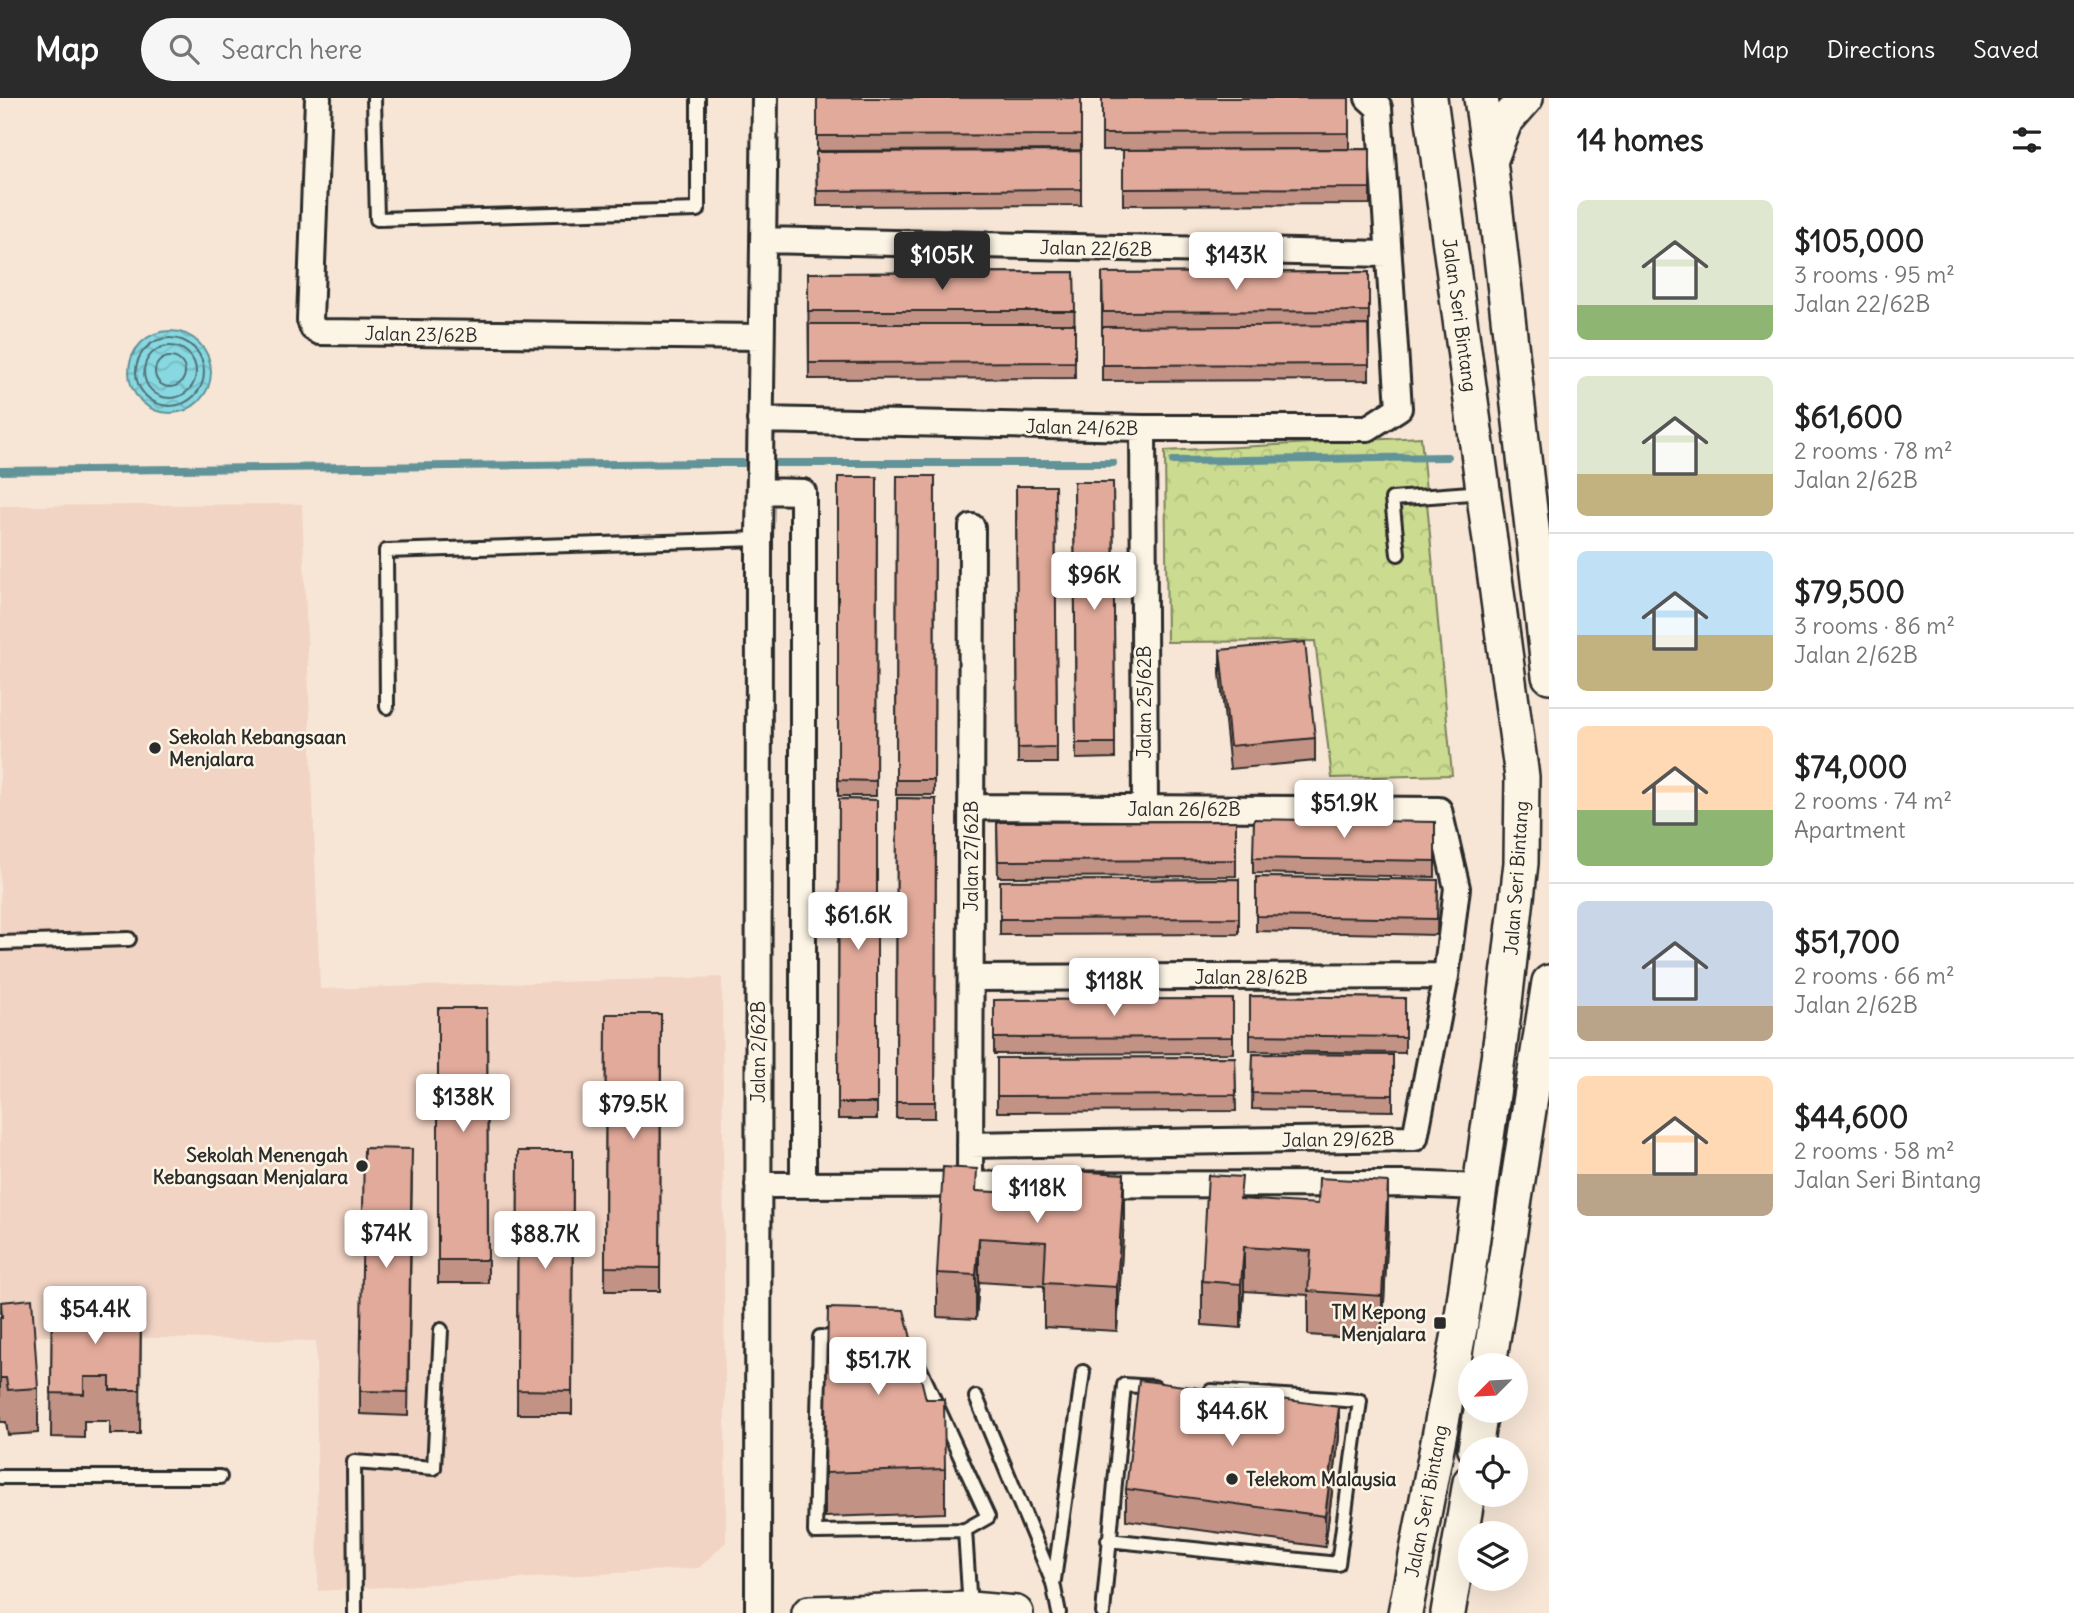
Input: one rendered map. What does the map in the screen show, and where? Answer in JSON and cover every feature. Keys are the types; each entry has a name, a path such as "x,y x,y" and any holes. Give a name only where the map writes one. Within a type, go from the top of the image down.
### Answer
{"street":[{"name":"Jalan 23/62B","path":"318,98 310,320 313,328 320,332 761,337"},
{"name":"Jalan 2/62B","path":"758,1613 759,539 765,98"},
{"name":"Jalan Seri Bintang","path":"1405,1613 1461,1323 1501,1037 1521,863 1522,777 1430,98"},
{"path":"1481,98 1549,676"},
{"path":"1490,160 1505,122 1526,98"},
{"path":"1373,103 1388,254"},
{"name":"Jalan 22/62B","path":"763,240 1388,254"},
{"name":"Jalan 24/62B","path":"760,420 1143,428 1368,428 1399,408 1388,254"},
{"name":"Jalan 25/62B","path":"1143,428 1145,808"},
{"path":"760,491 803,492 803,1185"},
{"name":"Jalan 27/62B","path":"970,1185 972,527"},
{"name":"Jalan 26/62B","path":"971,807 1439,810"},
{"name":"Jalan 29/62B","path":"970,1145 1415,1138 1446,976 1457,888 1439,810"},
{"name":"Jalan 28/62B","path":"971,978 1446,976"},
{"path":"1491,1353 1549,982"},
{"path":"758,1185 1406,1184 1479,1187"},
{"name":"Jalan Seri Bintang","path":"1448,1613 1466,1507"},
{"path":"809,1613 970,1609 1016,1613"}],"lane":[{"path":"374,98 377,219 698,211 698,98"},
{"path":"1398,554 1392,499 1483,492"},
{"path":"387,707 386,551 759,539"},
{"path":"0,943 129,939"},
{"path":"355,1613 354,1462 435,1468 441,1330"},
{"path":"858,1339 820,1337 815,1532 965,1530 988,1517 908,1342 895,1341"},
{"path":"1053,1583 1083,1373"},
{"path":"1103,1613 1124,1385 1166,1388"},
{"path":"1108,1539 1338,1564 1360,1401 1194,1390"},
{"path":"976,1396 1053,1583 1059,1613"},
{"path":"0,1477 220,1478"},
{"path":"965,1530 970,1609"}],"shaded area":[{"name":"Sekolah Menengah Kebangsaan Menjalara","path":"302,504 320,989 722,977 726,1542 699,1568 318,1591 316,1341 0,1335 0,506"}],"green space":[{"path":"1421,437 1452,775 1332,778 1315,641 1167,642 1165,451"}],"water":[{"path":"162,331 178,331 193,338 204,349 211,364 208,388 199,401 178,413 162,413 147,406 136,395 129,380 129,364 136,349 147,338"}],"building":[{"path":"817,98 1081,98 1081,135 817,136"},
{"path":"1102,98 1349,98 1349,133 1102,134"},
{"path":"1370,149 1370,188 1123,189 1123,150"},
{"path":"1081,151 1081,189 817,191 816,152"},
{"path":"1074,272 1075,311 808,311 808,273"},
{"path":"1369,272 1369,311 1103,312 1102,273"},
{"path":"809,324 1075,324 1075,362 809,363"},
{"path":"1368,325 1369,364 1102,365 1102,327"},
{"path":"897,476 935,476 934,780 896,780"},
{"path":"838,477 877,477 876,781 838,780"},
{"path":"1074,482 1113,482 1115,743 1076,743"},
{"path":"1016,486 1055,486 1057,747 1018,748"},
{"path":"1305,642 1315,738 1230,746 1220,650"},
{"path":"897,798 936,799 935,1102 896,1102"},
{"path":"839,799 877,800 877,1103 838,1103"},
{"path":"1254,819 1435,822 1435,861 1253,858"},
{"path":"1236,821 1236,860 998,861 997,822"},
{"path":"1256,877 1438,880 1437,919 1256,916"},
{"path":"1239,879 1239,918 1000,919 1000,881"},
{"path":"1250,996 1405,998 1405,1037 1250,1035"},
{"path":"1233,999 1233,1037 994,1038 994,1000"},
{"path":"438,1008 487,1008 488,1260 438,1260"},
{"path":"606,1014 661,1014 660,1268 605,1267"},
{"path":"1253,1054 1393,1055 1393,1095 1252,1093"},
{"path":"1235,1057 1236,1095 997,1096 997,1058"},
{"path":"364,1148 412,1149 408,1392 360,1391"},
{"path":"518,1151 573,1151 572,1391 517,1390"},
{"path":"943,1167 977,1169 976,1191 1053,1195 1054,1170 1124,1174 1117,1287 1044,1283 1046,1242 979,1238 976,1275 937,1273"},
{"path":"1208,1175 1242,1177 1240,1199 1318,1204 1319,1178 1388,1182 1382,1296 1308,1291 1311,1251 1244,1247 1241,1284 1202,1281"},
{"path":"32,1299 38,1388 8,1390 6,1378 0,1378 1,1302"},
{"path":"52,1299 82,1300 87,1316 110,1316 110,1301 141,1301 140,1390 110,1390 110,1377 84,1377 84,1394 51,1393"},
{"path":"828,1308 904,1310 926,1399 944,1399 945,1469 825,1473"},
{"name":"Telekom Malaysia","path":"1139,1380 1339,1407 1325,1516 1126,1489"}],"waterway":[{"path":"1173,461 1447,457"},
{"path":"0,471 710,463 1113,463"}],"place":[{"name":"Sekolah Kebangsaan Menjalara","path":"155,748"},
{"name":"Sekolah Menengah Kebangsaan Menjalara","path":"362,1166"},
{"name":"TM Kepong Menjalara","path":"1440,1323"},
{"name":"Telekom Malaysia","path":"1232,1479"}]}
